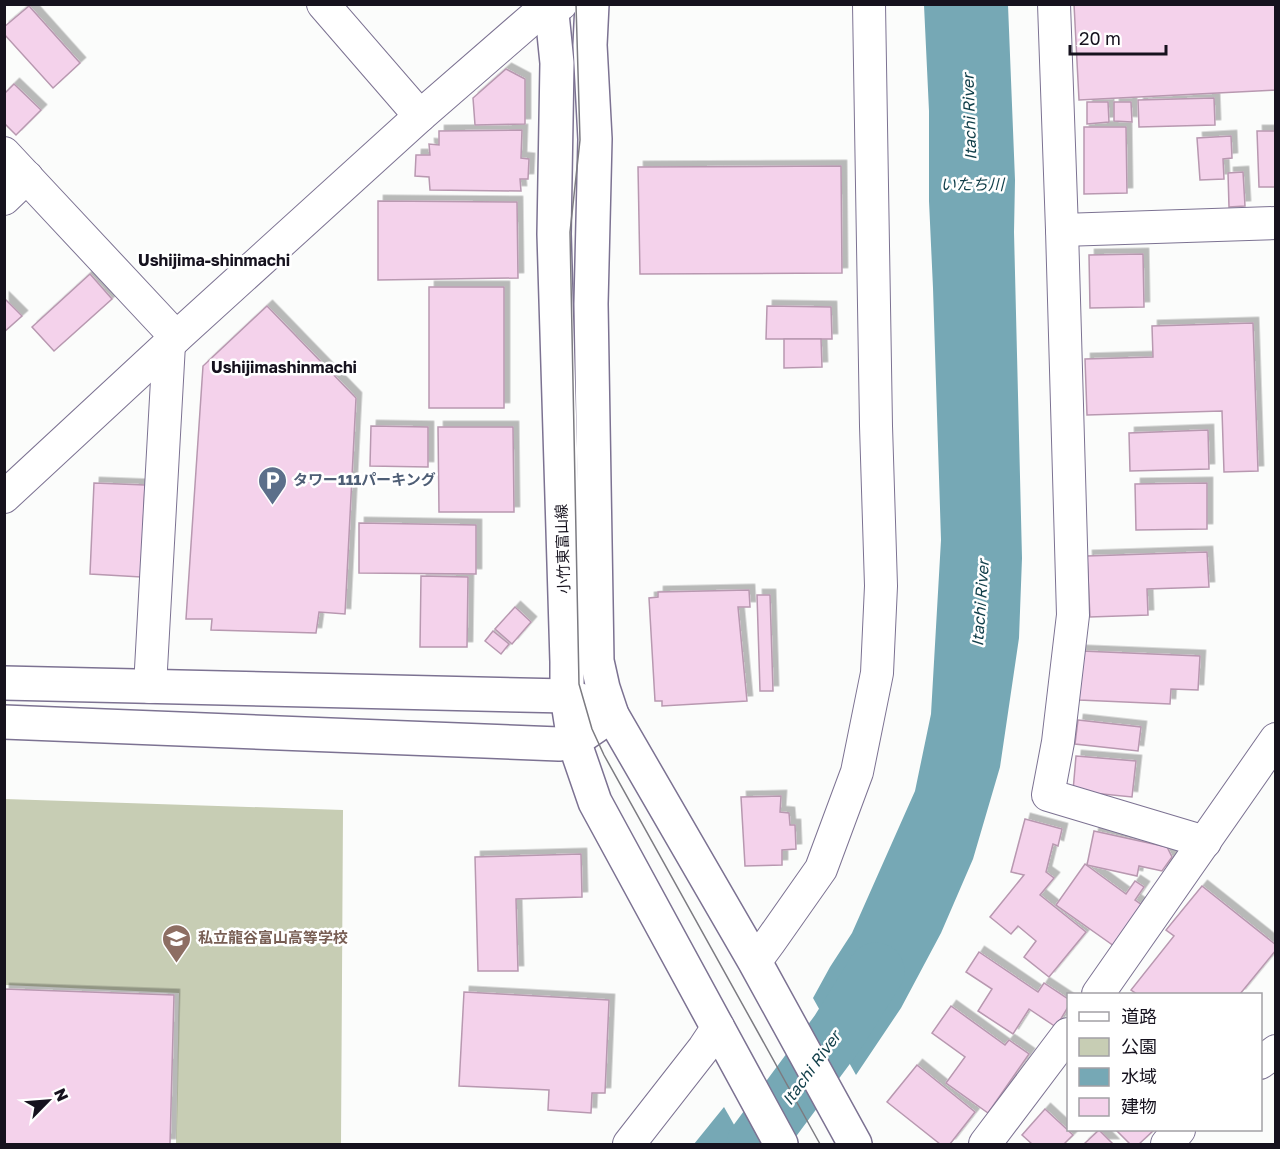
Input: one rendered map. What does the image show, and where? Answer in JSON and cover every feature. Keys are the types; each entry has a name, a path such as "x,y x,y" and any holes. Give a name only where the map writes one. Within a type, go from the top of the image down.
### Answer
{"street":[{"path":"323,4 420,116"},
{"path":"592,4 590,45 595,139 591,304 597,661 603,688 612,715 755,962 851,1137"},
{"path":"755,962 821,869 857,772 877,673 881,586 869,4"},
{"path":"1054,4 1073,615 1058,742 1048,795 1205,842"},
{"path":"4,497 420,116 534,17 554,6"},
{"name":"小竹東富山線","path":"554,6 557,63 554,234 567,696 574,741 595,802 781,1144"},
{"path":"4,153 173,341 150,687"},
{"path":"4,199 27,177"},
{"path":"1062,230 1275,223"},
{"path":"4,683 567,696 612,715"},
{"path":"4,722 559,744 574,741 612,715"},
{"path":"1099,993 1275,739"},
{"path":"984,1144 1067,1035"},
{"path":"629,1144 704,1048 725,1041"},
{"path":"1262,1061 1275,1051"},
{"path":"1167,1144 1178,1131"}],"green space":[{"name":"私立龍谷富山高等学校","path":"5,799 343,810 341,1144 176,1144 179,993 5,985"}],"water":[{"name":"いたち川","path":"924,5 1008,5 1015,180 1014,232 1022,558 1019,638 1000,767 973,859 941,933 901,1008 856,1075 813,998 852,933 915,791 931,714 941,540"},
{"path":"724,1107 745,1144 694,1144"}],"building":[{"path":"1074,4 1276,4 1276,90 1079,100"},
{"path":"29,6 80,63 53,88 4,34 4,27"},
{"path":"506,69 525,79 525,124 475,125 473,98"},
{"path":"14,84 41,110 16,135 4,123 4,94"},
{"path":"1214,98 1215,125 1139,127 1138,100"},
{"path":"1087,102 1108,102 1109,122 1087,124"},
{"path":"1114,102 1131,102 1132,122 1114,121"},
{"path":"1084,127 1126,127 1127,193 1084,194"},
{"path":"522,130 521,158 529,159 528,179 520,179 521,191 430,190 429,177 415,176 416,155 430,155 429,144 439,145 439,131"},
{"path":"1257,131 1276,131 1276,187 1259,187"},
{"path":"1231,136 1232,158 1223,159 1224,179 1200,180 1197,138"},
{"path":"841,166 842,273 640,274 638,167"},
{"path":"1243,172 1245,206 1229,207 1228,173"},
{"path":"378,201 517,202 518,278 378,280"},
{"path":"1143,254 1144,307 1090,308 1089,255"},
{"path":"90,274 112,299 54,351 32,327"},
{"path":"429,287 504,287 504,408 429,408"},
{"path":"4,298 22,316 4,332"},
{"name":"タワー111パーキング","path":"267,306 356,398 345,614 319,612 316,633 211,630 212,619 186,619 203,366"},
{"path":"767,306 831,307 832,339 766,339"},
{"path":"1253,323 1258,471 1224,472 1222,411 1087,415 1085,359 1153,357 1152,326"},
{"path":"784,339 821,339 822,367 784,368"},
{"path":"371,426 428,427 428,467 370,466"},
{"path":"438,427 513,427 514,512 439,512"},
{"path":"1208,430 1209,469 1130,471 1129,433"},
{"path":"94,483 145,485 141,577 90,574"},
{"path":"1207,483 1207,529 1136,530 1135,484"},
{"path":"359,523 476,525 476,574 359,573"},
{"path":"1207,552 1209,587 1147,589 1148,615 1090,617 1087,556"},
{"path":"421,576 468,577 467,647 420,647"},
{"path":"749,590 750,607 738,607 747,701 662,706 662,701 655,701 649,598 658,597 658,592"},
{"path":"757,595 770,595 773,691 760,691"},
{"path":"515,607 531,622 512,644 495,629"},
{"path":"493,631 509,644 501,654 485,641"},
{"path":"1081,651 1200,656 1198,690 1171,689 1170,704 1079,700"},
{"path":"1078,720 1141,727 1138,751 1075,744"},
{"path":"1076,756 1136,761 1132,797 1073,791"},
{"path":"781,796 780,812 789,813 790,825 795,825 796,849 782,850 782,865 745,866 741,797"},
{"path":"1025,819 1062,829 1058,846 1053,844 1046,872 1054,878 1040,895 1086,932 1049,977 1024,957 1036,941 1018,926 1011,934 990,917 1024,875 1011,872"},
{"path":"1094,831 1167,847 1172,857 1162,871 1139,866 1137,876 1087,865"},
{"path":"581,854 582,897 516,899 518,971 478,971 475,857"},
{"path":"1085,864 1126,894 1135,881 1144,887 1135,900 1142,905 1114,946 1056,905"},
{"path":"1202,886 1276,945 1276,950 1241,993 1136,993 1131,990 1174,936 1166,930"},
{"path":"979,952 1038,992 1044,983 1067,998 1067,1009 1056,1027 1029,1009 1013,1034 978,1011 992,989 966,972"},
{"path":"4,989 174,995 170,1144 4,1144"},
{"path":"464,992 609,1000 605,1093 592,1093 591,1113 548,1110 549,1090 459,1086"},
{"path":"951,1006 1005,1045 1009,1040 1029,1054 988,1113 946,1083 965,1057 932,1033"},
{"path":"917,1065 975,1112 950,1144 940,1144 887,1102"},
{"path":"1045,1109 1073,1135 1064,1144 1032,1144 1022,1135"},
{"path":"1100,1131 1113,1144 1084,1144"},
{"path":"1117,1131 1153,1131 1139,1144 1130,1144"}],"waterway":[{"name":"Itachi River","path":"755,1144 838,1032 876,971"}],"tram line":[{"path":"576,4 580,140 570,232 579,684 592,729 604,755 820,1144"}],"place":[{"name":"タワー111パーキング","path":"272,506"},
{"name":"私立龍谷富山高等学校","path":"177,964"}],"district":[{"name":"Ushijima-shinmachi","path":"214,260"},
{"name":"Ushijimashinmachi","path":"284,367"}]}
